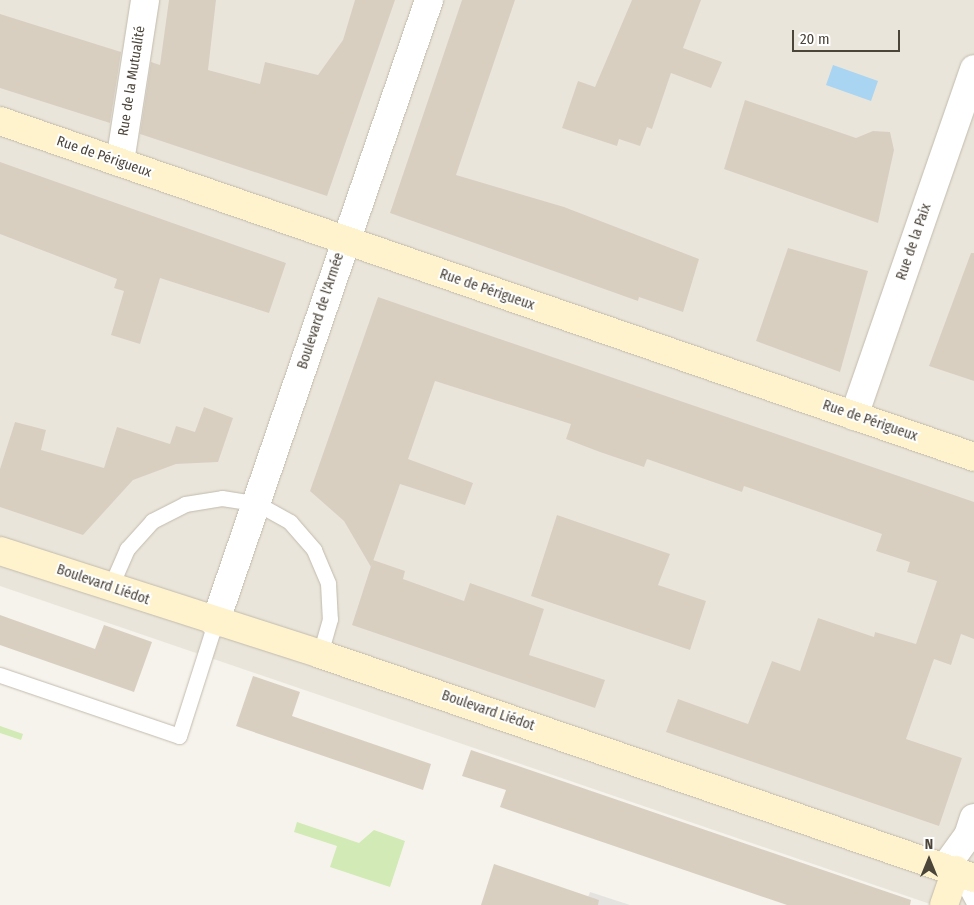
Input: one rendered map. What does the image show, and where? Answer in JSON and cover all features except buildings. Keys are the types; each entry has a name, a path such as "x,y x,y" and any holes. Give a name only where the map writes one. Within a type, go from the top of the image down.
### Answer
{"main road":[{"name":"Rue de Périgueux","path":"0,121 974,458"},
{"name":"Boulevard Liédot","path":"0,551 216,623 320,654 959,871"},
{"path":"944,905 959,871"}],"street":[{"name":"Rue de la Mutualité","path":"120,162 145,0"},
{"name":"Boulevard de l'Armée","path":"216,623 258,504 344,241 428,0"},
{"name":"Rue de la Paix","path":"854,416 974,69"},
{"path":"959,871 974,818"}],"lane":[{"path":"110,588 127,549 152,521 185,504 222,498 258,504 290,522 314,550 324,575 330,619 320,654"},
{"path":"0,675 179,736 216,623"},
{"path":"959,871 974,903"}],"shaded area":[{"path":"0,0 974,0 974,905 933,905 0,586"},
{"path":"590,892 630,905 585,905"}],"green space":[{"path":"0,726 23,734 21,740 0,733"},
{"path":"297,822 359,843 374,830 405,841 390,887 330,867 337,846 294,832"}],"water":[{"path":"833,65 878,81 871,101 826,85"}]}
